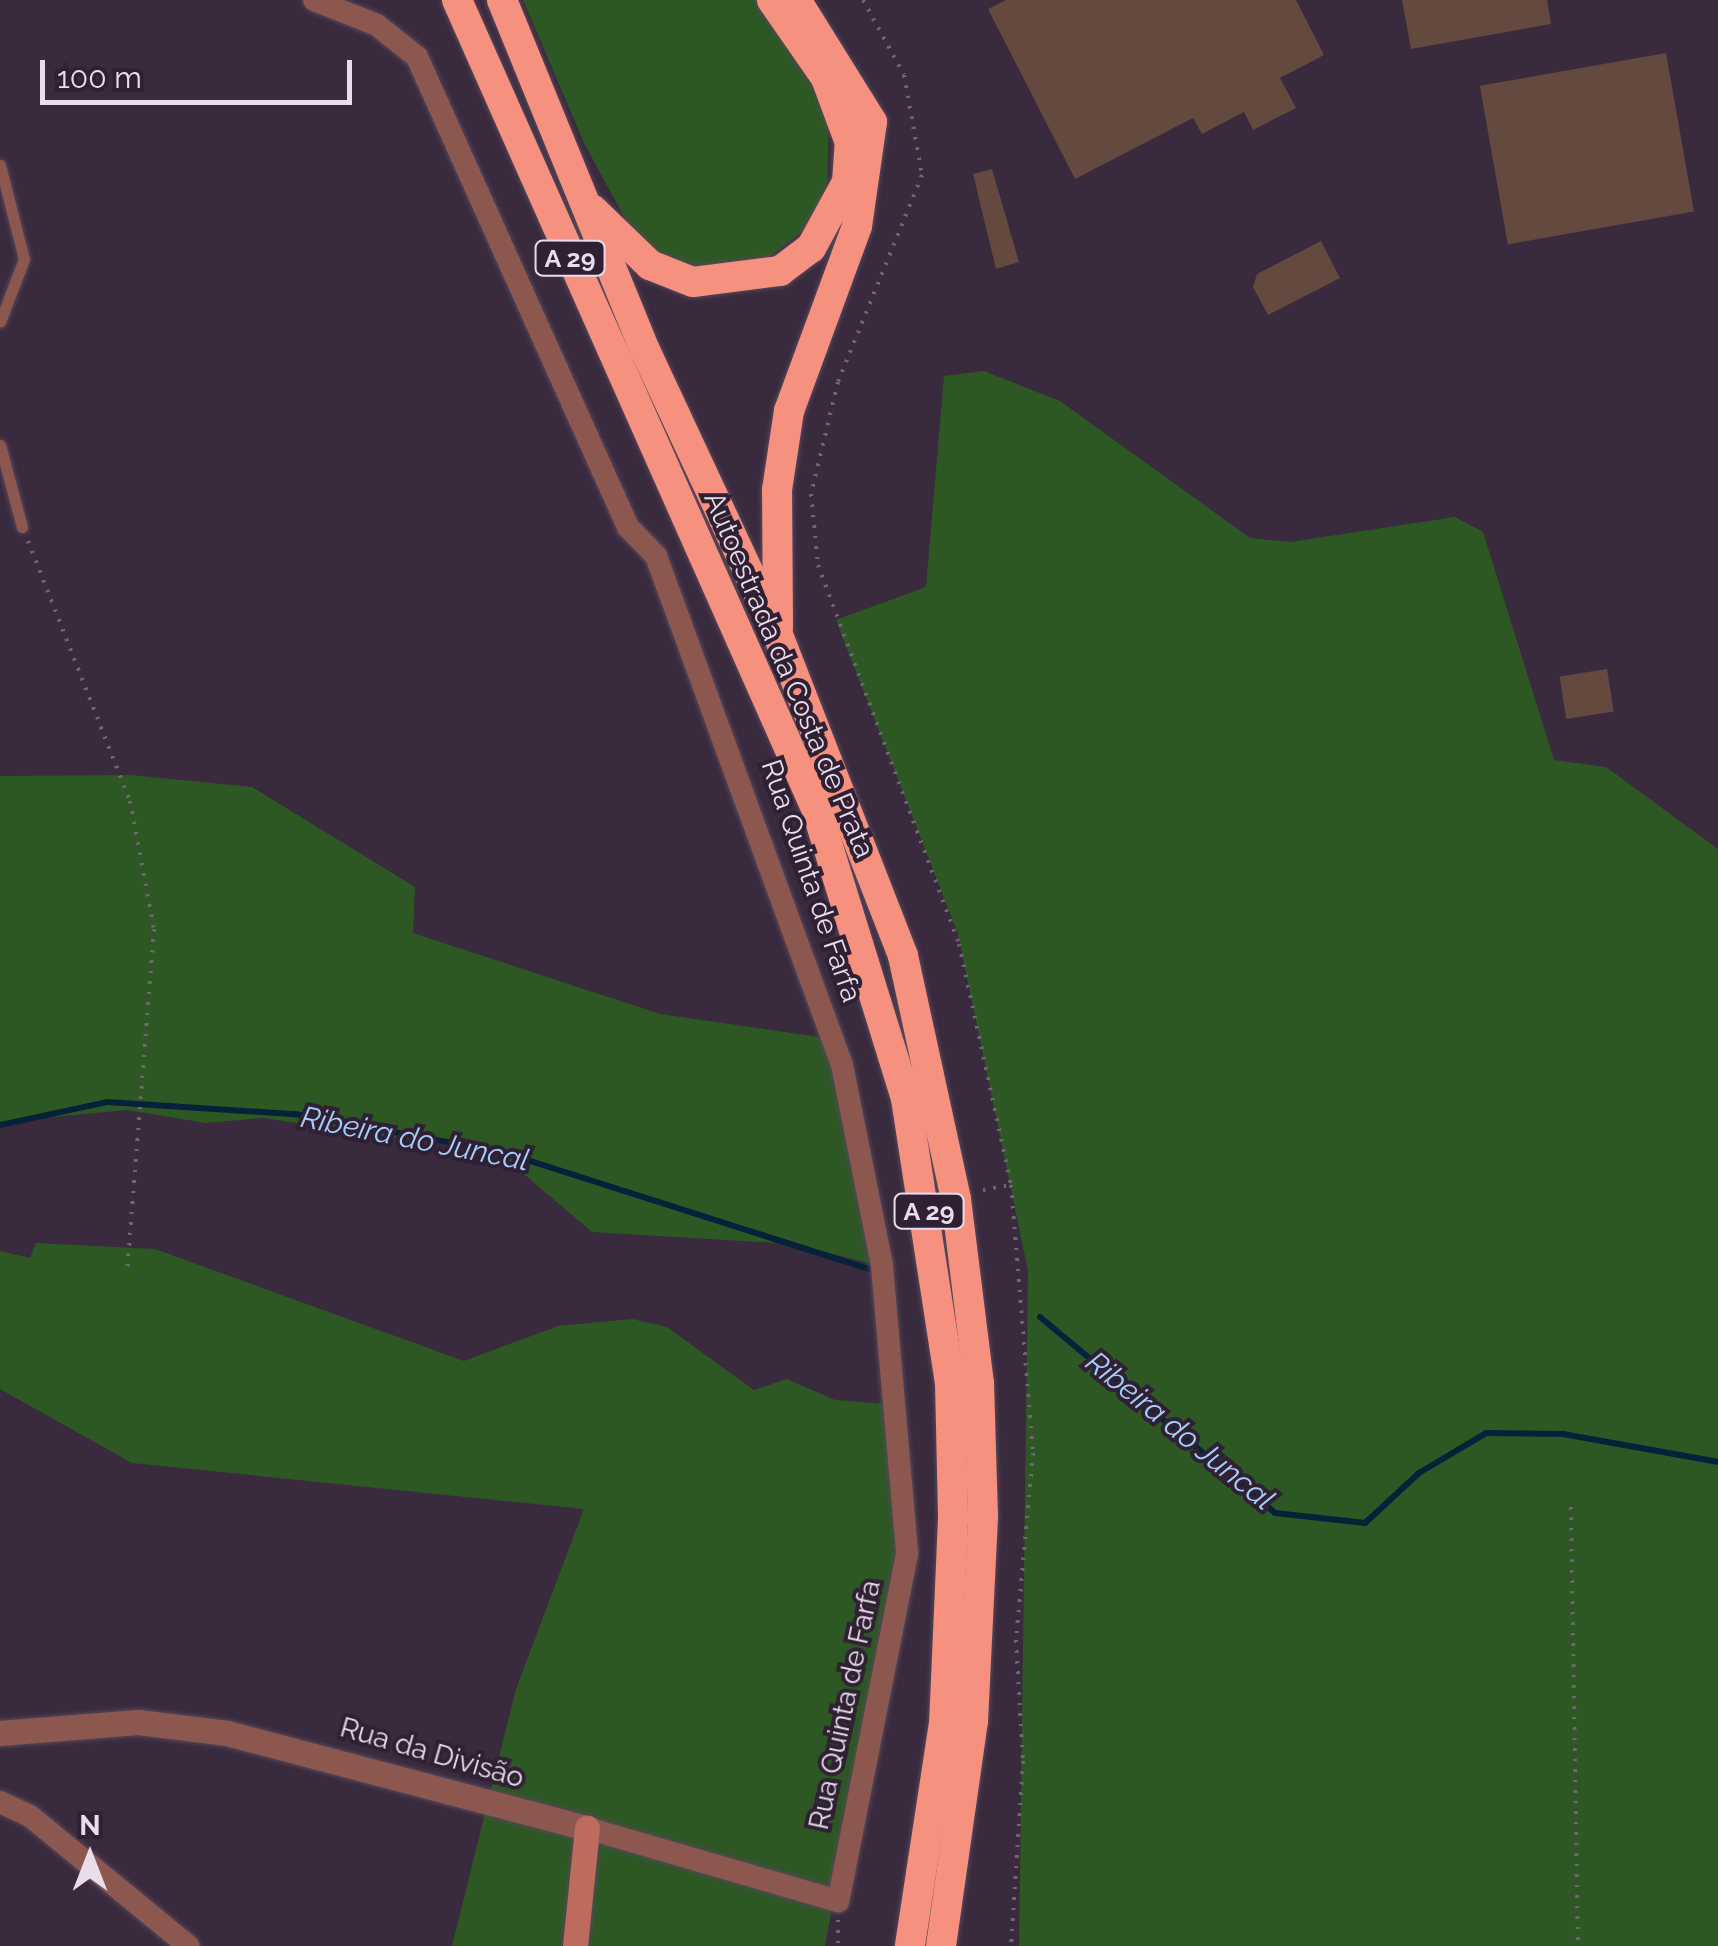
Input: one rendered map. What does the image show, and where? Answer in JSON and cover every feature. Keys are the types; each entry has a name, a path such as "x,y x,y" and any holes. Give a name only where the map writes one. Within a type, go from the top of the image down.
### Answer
{"highway":[{"name":"Autoestrada da Costa de Prata","path":"458,0 816,811 906,1099 950,1382 953,1519 944,1723 910,1946"},
{"name":"Autoestrada da Costa de Prata","path":"502,0 586,202 778,634 903,956 960,1226 984,1517 973,1721 941,1946"},
{"path":"586,202 650,265 694,282 780,271 811,248 847,182 850,144 826,78 772,0"},
{"path":"778,634 777,490 789,411 858,226 872,122 796,0"}],"main road":[{"path":"574,1946 587,1828"}],"street":[{"name":"Rua Quinta de Farfa","path":"314,0 377,25 418,57 628,528 656,556 842,1065 882,1266 908,1515 838,1901"},
{"name":"Rua da Divisão","path":"0,1733 138,1722 226,1732 587,1828 838,1901"},
{"path":"0,1802 30,1816 188,1946"}],"lane":[{"path":"0,166 24,259 0,322"},
{"path":"0,445 22,527"}],"path":[{"path":"863,0 904,75 922,175 838,382 810,494 818,565 959,944 1011,1185 1032,1453 1016,1640 1023,1762 1011,1946"},
{"path":"22,527 130,801 154,929 127,1268"},
{"path":"983,1190 1011,1185"},
{"path":"1570,1506 1578,1946"}],"green space":[{"path":"523,0 756,0 829,112 827,195 809,226 759,265 691,267 656,251 628,224 585,145"},
{"path":"984,371 1060,401 1250,538 1290,542 1455,517 1483,532 1554,760 1606,767 1718,849 1718,1946 1019,1946 1028,1271 958,934 836,620 926,587 944,376"},
{"path":"130,775 252,787 415,887 413,933 660,1014 826,1038 872,1264 795,1244 592,1232 498,1152 263,1118 206,1123 127,1110 0,1122 0,776"},
{"path":"36,1243 155,1249 464,1361 558,1326 632,1319 667,1327 754,1390 787,1379 835,1400 888,1404 902,1529 825,1946 452,1946 516,1689 584,1509 132,1463 0,1389 0,1251 30,1258"}],"building":[{"path":"1006,0 1296,0 1324,55 1280,78 1296,108 1253,130 1244,112 1202,134 1193,118 1075,179 988,9"},
{"path":"1402,0 1547,0 1551,24 1411,49"},
{"path":"1666,53 1694,212 1508,244 1480,86"},
{"path":"992,169 1019,262 996,269 973,174"},
{"path":"1321,241 1340,278 1268,315 1253,287 1257,274"},
{"path":"1607,669 1614,711 1566,719 1560,677"}],"waterway":[{"name":"Ribeira do Juncal","path":"0,1125 107,1102 295,1114 502,1152 875,1271"},
{"name":"Ribeira do Juncal","path":"1040,1317 1275,1513 1365,1523 1419,1473 1486,1433 1563,1434 1718,1462"}]}
